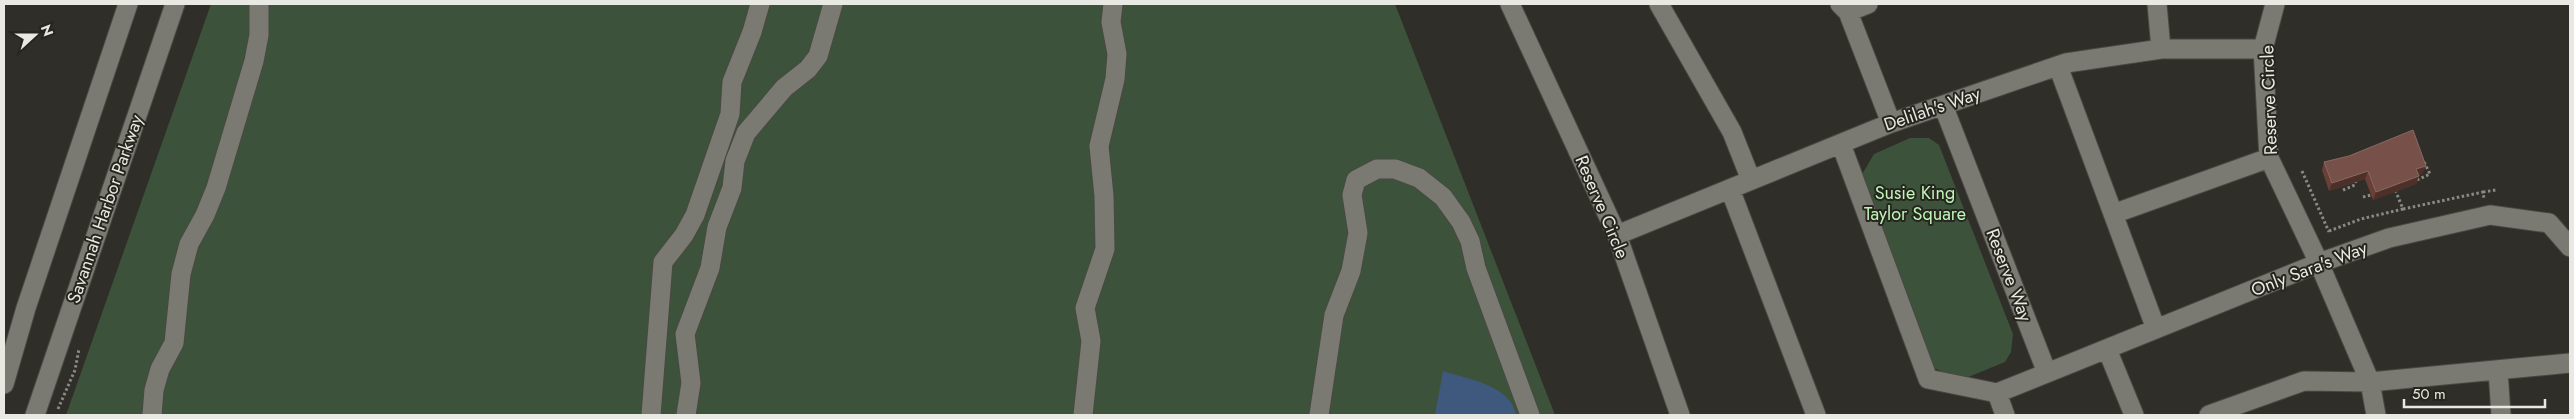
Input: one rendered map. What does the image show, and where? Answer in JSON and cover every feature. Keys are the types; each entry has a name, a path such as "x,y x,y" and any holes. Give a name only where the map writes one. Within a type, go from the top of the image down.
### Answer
{"street":[{"path":"4,384 26,308 128,4"},
{"name":"Savannah Harbor Parkway","path":"35,415 175,4"},
{"path":"152,415 156,383 160,369 174,342 183,266 189,244 216,188 254,61 259,35 259,4"},
{"path":"651,415 664,262 684,235 695,215 730,114 732,82 752,32 760,4"},
{"path":"686,415 691,383 685,334 710,268 717,227 732,188 735,161 746,133 784,88 808,69 818,56 833,4"},
{"path":"1083,415 1092,341 1086,308 1105,249 1104,196 1099,146 1115,78 1117,54 1111,22 1113,4"},
{"name":"Reserve Circle","path":"1510,4 1617,235 1680,415"},
{"path":"1659,4 1732,132 1751,180"},
{"path":"1868,4 1844,8 1891,123"},
{"path":"2157,4 2160,49"},
{"name":"Reserve Circle","path":"2275,4 2263,49 2269,158 2319,263 2370,382 2376,415"},
{"name":"Delilah's Way","path":"1617,235 1891,123 2058,66 2160,49 2263,49"},
{"path":"2058,66 2156,329"},
{"name":"Reserve Way","path":"1943,105 2047,373"},
{"path":"1841,144 1928,380 1997,393 2047,373"},
{"path":"2113,214 2269,158"},
{"path":"1319,415 1334,315 1351,271 1358,234 1352,195 1356,180 1377,169 1395,169 1418,178 1443,197 1461,222 1470,241 1476,268 1530,415"},
{"path":"1730,189 1816,415"},
{"name":"Only Sara's Way","path":"2047,373 2319,263 2390,238 2486,215 2549,224 2570,247"},
{"path":"2107,349 2134,415"},
{"path":"2209,415 2304,381 2370,382 2570,363"},
{"path":"2498,370 2501,415"},
{"path":"1997,393 2005,415"}],"path":[{"path":"2417,180 2430,174 2422,158"},
{"path":"2302,171 2329,231 2327,236"},
{"path":"2343,190 2356,183 2353,172"},
{"path":"2329,231 2361,219 2496,190"},
{"path":"2396,192 2403,209"},
{"path":"2483,192 2486,215"},
{"path":"2363,197 2371,195"}],"green space":[{"path":"211,4 1395,4 1555,415 66,415"},
{"name":"Susie King Taylor Square","path":"1910,138 1929,138 1939,145 2013,334 2011,352 2005,362 1961,380 1934,368 1867,199 1861,176 1874,154"}],"water":[{"path":"1443,371 1497,390 1506,397 1516,415 1435,415"}],"building":[{"path":"2413,130 2426,166 2416,169 2419,176 2376,192 2368,171 2332,183 2324,162 2349,156"}]}
